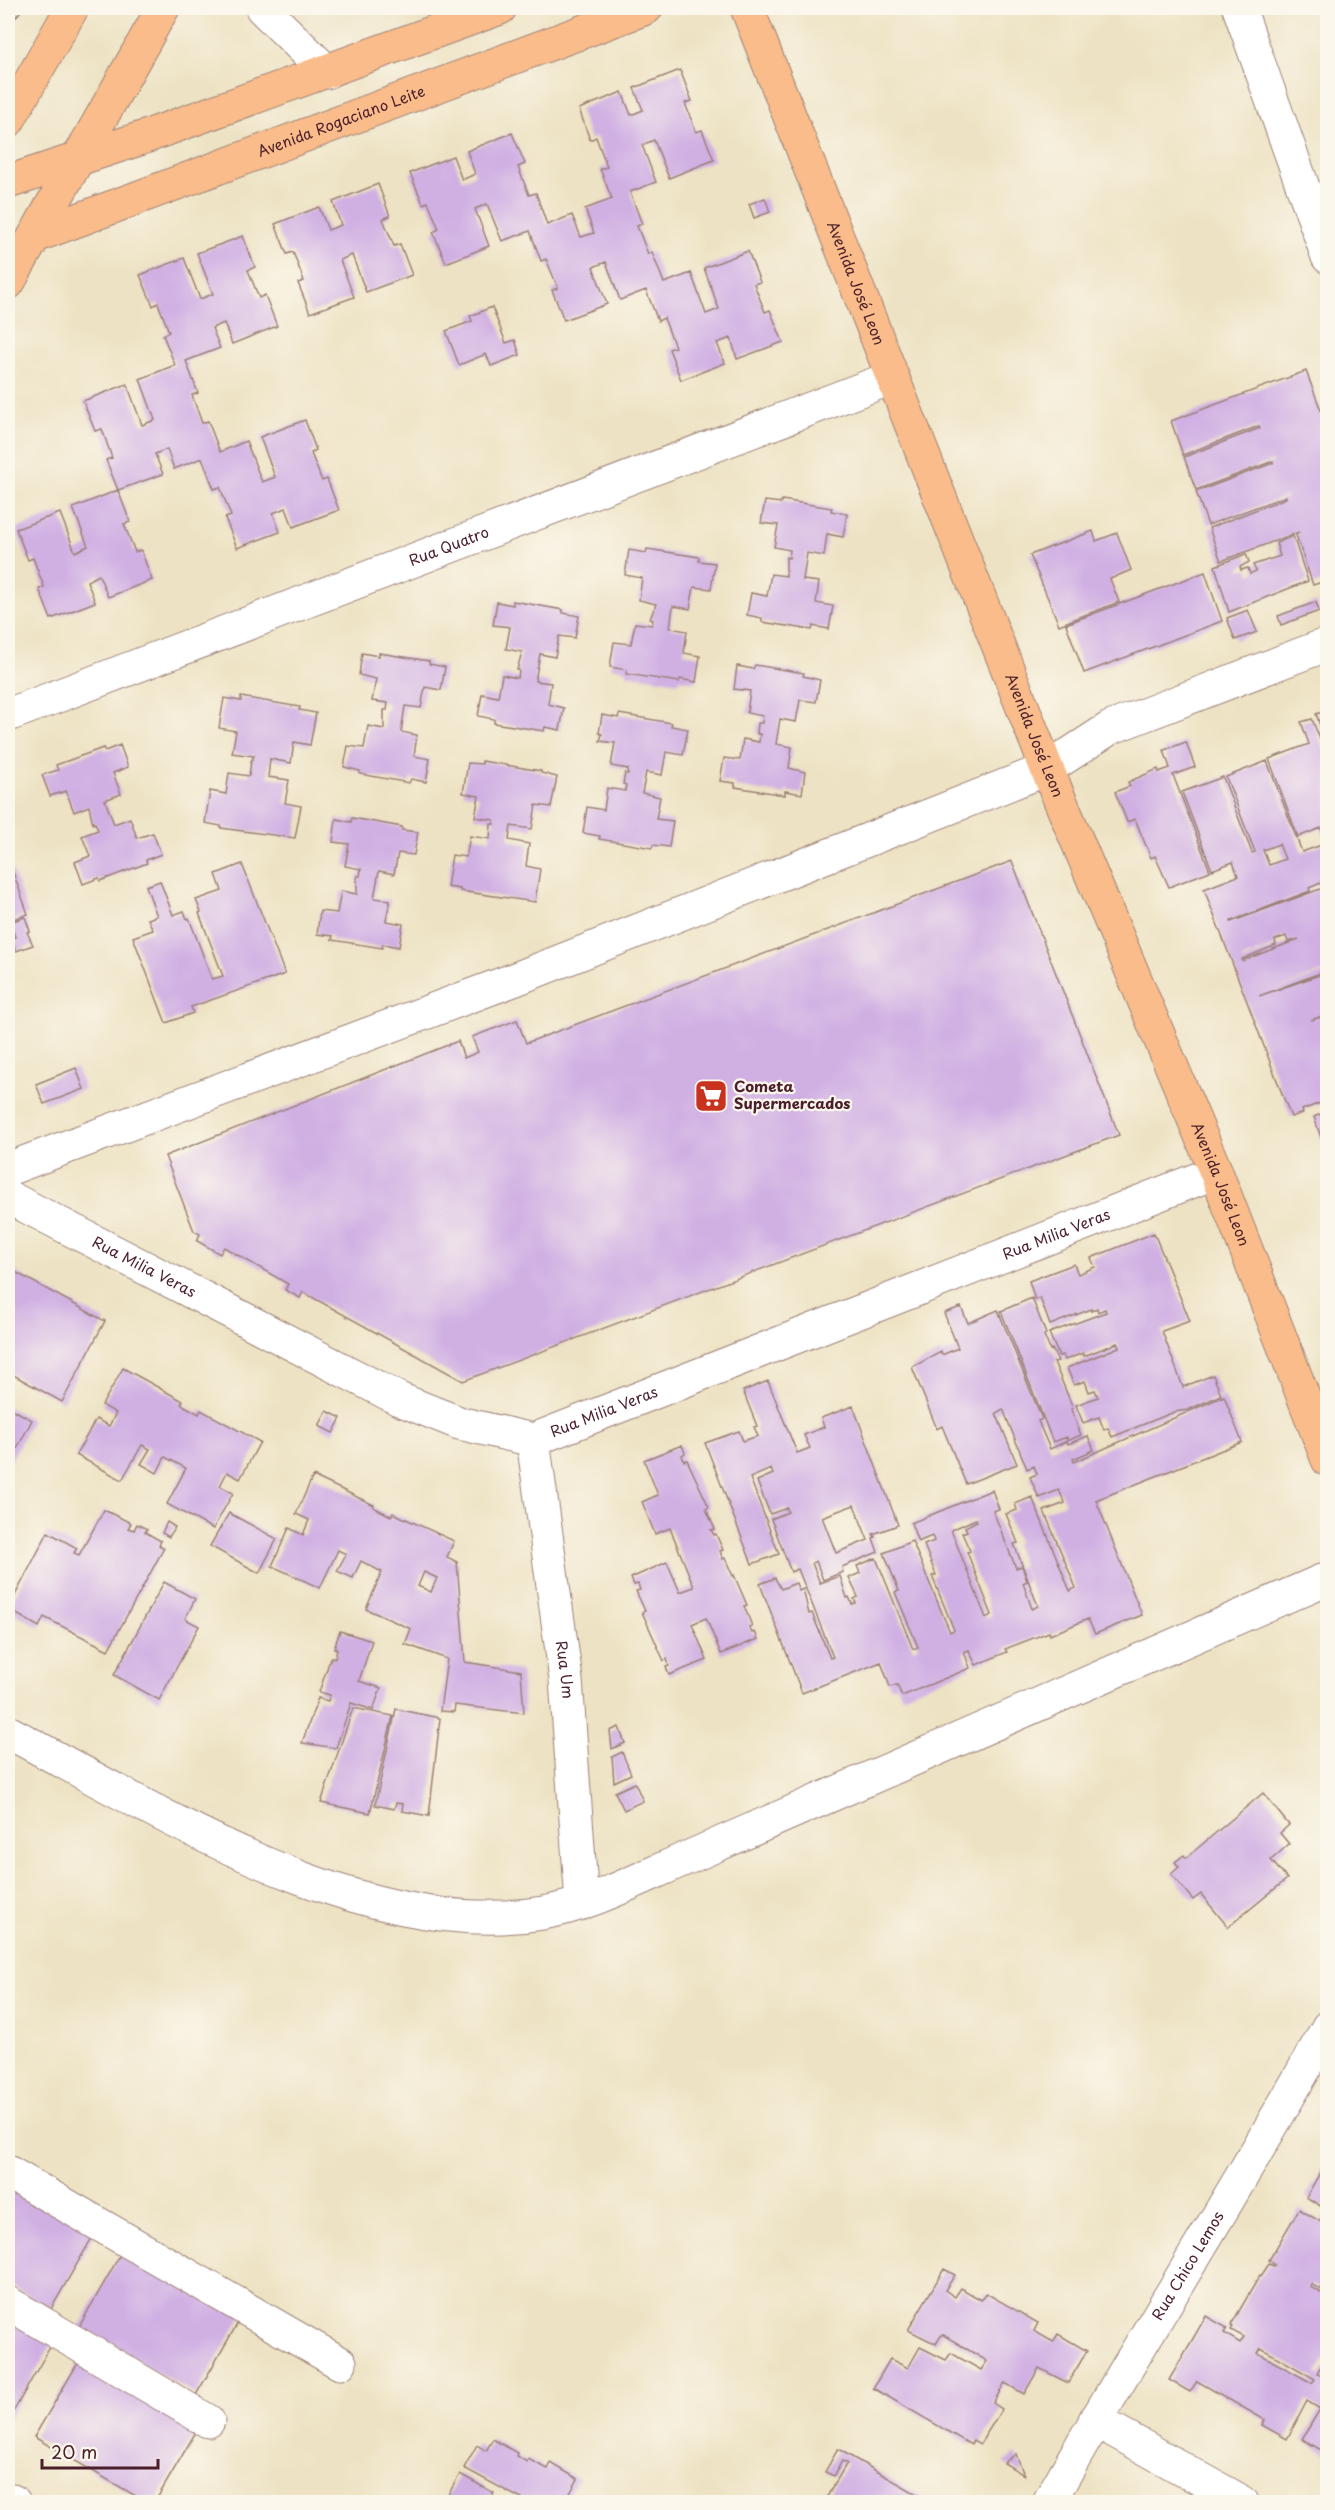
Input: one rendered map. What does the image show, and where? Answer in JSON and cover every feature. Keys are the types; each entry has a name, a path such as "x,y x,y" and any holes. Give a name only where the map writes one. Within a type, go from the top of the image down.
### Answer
{"main road":[{"path":"8,121 72,8"},
{"path":"8,283 163,8"},
{"path":"8,182 327,72 500,8"},
{"name":"Avenida Rogaciano Leite","path":"35,236 646,8"},
{"name":"Avenida José Leon","path":"747,8 1047,770 1216,1172 1328,1460"}],"street":[{"path":"262,8 327,72"},
{"path":"1239,8 1328,257"},
{"name":"Rua Quatro","path":"8,715 891,378"},
{"path":"8,1169 513,980 1047,770 1110,728 1328,644"},
{"name":"Rua Milia Veras","path":"8,1197 399,1400 459,1423 533,1440 1216,1172"},
{"name":"Rua Um","path":"533,1440 566,1680 582,1903"},
{"path":"8,1732 218,1842 300,1878 381,1903 440,1914 497,1918 544,1913 582,1903 1328,1578"},
{"name":"Rua Chico Lemos","path":"1048,2502 1095,2420 1271,2130 1328,2027"},
{"path":"8,2172 339,2363"},
{"path":"8,2302 208,2421"},
{"path":"1095,2420 1242,2502"},
{"path":"8,2499 14,2502"}],"building":[{"path":"8,8 23,8 8,27"},
{"path":"680,70 692,101 685,103 696,132 702,130 714,160 669,178 654,140 642,145 656,182 630,192 642,224 637,226 648,254 652,252 664,283 691,273 706,314 719,309 704,268 748,251 760,282 754,284 765,312 770,310 783,342 737,359 731,338 717,343 725,363 681,380 669,349 675,347 664,318 658,321 646,290 620,300 606,262 593,267 607,304 564,320 552,290 558,288 546,259 541,261 530,231 502,241 487,204 475,209 489,246 446,263 433,232 439,229 428,202 423,204 410,173 453,156 462,180 475,174 467,151 512,133 525,164 518,167 529,195 536,193 547,225 572,215 581,237 594,233 585,209 612,199 600,169 607,167 596,137 590,140 579,109 622,92 631,115 643,110 634,88"},
{"path":"378,184 390,216 383,219 394,246 400,244 412,275 366,292 352,255 340,260 354,297 310,313 298,283 304,281 293,252 287,254 275,224 319,207 328,230 341,225 333,202"},
{"path":"765,198 770,212 754,218 749,204"},
{"path":"243,236 255,267 248,270 259,298 265,295 277,326 232,344 224,323 212,328 220,348 186,361 198,393 192,395 202,423 208,421 220,452 246,441 262,482 275,477 260,437 305,420 316,450 311,453 322,481 327,479 339,510 293,527 286,508 273,513 280,532 237,548 225,518 231,516 220,487 214,489 202,458 174,469 167,449 155,454 163,474 118,490 106,460 112,458 102,429 95,431 83,401 127,384 142,425 155,420 140,379 175,365 163,335 169,332 158,303 153,306 140,275 184,258 200,299 213,294 197,253"},
{"path":"492,307 506,343 515,340 520,355 491,366 486,354 459,365 446,331 472,321 470,316"},
{"path":"1306,371 1328,429 1328,513 1325,514 1327,524 1323,525 1324,529 1328,528 1328,580 1313,585 1296,535 1299,532 1221,561 1209,528 1286,498 1286,496 1208,525 1196,492 1273,463 1273,461 1196,490 1184,457 1260,428 1259,426 1183,455 1171,421"},
{"path":"118,490 130,522 124,524 135,552 141,550 152,580 108,597 99,575 87,581 95,602 51,619 39,589 44,587 33,558 28,560 16,529 60,513 75,552 88,546 73,508"},
{"path":"782,500 832,508 831,511 847,514 843,537 827,534 824,556 807,553 803,580 819,582 816,603 833,606 829,629 813,626 812,630 762,622 762,618 747,615 751,593 767,596 771,574 786,576 786,557 789,558 790,550 774,547 778,525 761,523 765,501 781,503"},
{"path":"1093,531 1096,541 1117,533 1131,570 1110,579 1119,602 1059,625 1030,555"},
{"path":"1293,536 1308,581 1229,612 1215,566 1246,554 1249,562 1240,567 1241,570 1248,568 1250,574 1256,571 1253,565 1280,556 1276,543"},
{"path":"647,549 699,557 699,561 715,563 711,589 694,587 690,609 673,606 670,628 687,631 684,653 700,656 696,682 680,679 679,682 626,674 627,670 610,667 614,642 631,644 635,623 652,625 653,620 650,619 656,604 639,600 642,578 625,575 629,550 646,553"},
{"path":"1205,572 1222,621 1084,673 1066,624"},
{"path":"513,601 563,610 563,613 579,616 575,638 559,636 555,657 540,654 535,681 551,683 548,704 564,708 560,730 545,727 544,731 494,723 494,719 478,716 482,694 498,697 502,675 518,678 519,670 517,670 522,652 506,649 510,627 493,625 497,602 513,605"},
{"path":"1316,602 1319,611 1281,625 1278,616"},
{"path":"1248,610 1257,632 1235,640 1227,618"},
{"path":"362,653 379,656 379,653 429,661 429,664 445,667 441,690 425,687 421,708 405,706 401,732 417,735 414,756 430,759 426,782 411,779 409,783 360,774 360,771 344,767 348,746 364,748 368,726 384,729 384,710 387,710 388,703 372,701 376,679 359,675"},
{"path":"755,665 804,673 803,676 820,680 816,702 800,700 796,722 780,719 776,744 792,747 789,768 805,772 802,794 785,791 785,795 735,787 735,783 720,781 724,758 740,760 743,739 759,742 758,723 762,723 763,716 747,713 750,691 734,689 737,666 753,669"},
{"path":"241,697 300,707 299,710 316,713 310,745 294,742 291,763 270,759 268,777 289,780 285,803 301,806 295,838 221,828 221,826 205,823 210,791 226,794 229,773 249,776 254,756 232,753 236,731 219,728 224,698 241,701"},
{"path":"1328,710 1328,744 1327,744 1316,714"},
{"path":"619,714 672,723 671,726 688,729 683,755 666,752 662,775 646,772 642,793 660,797 656,819 673,821 669,847 653,845 652,848 599,839 600,836 583,833 587,807 604,810 607,788 625,791 626,785 623,784 628,769 611,766 615,743 600,741 602,734 599,733 602,715 618,718"},
{"path":"1312,719 1325,752 1328,751 1328,880 1309,888 1310,891 1231,921 1328,886 1328,923 1322,925 1324,930 1328,929 1328,970 1259,996 1328,972 1328,1014 1311,1020 1328,1015 1328,1100 1291,1117 1204,889 1238,876 1233,862 1212,870 1182,792 1223,777 1252,853 1255,852 1226,777 1267,761 1302,852 1327,843 1321,828 1298,837 1269,759 1309,744 1301,722","holes":["1279,844 1285,859 1269,865 1263,850","1286,936 1288,942 1299,939 1242,961 1242,959 1276,945 1275,940"]},
{"path":"1186,742 1195,767 1173,775 1210,871 1169,887 1155,856 1151,858 1135,819 1127,822 1115,792 1130,786 1128,782 1158,769 1159,772 1170,768 1164,750"},
{"path":"120,745 128,767 113,773 121,794 105,800 114,824 130,818 137,838 153,833 161,854 146,860 147,863 100,881 99,878 83,884 75,862 90,856 82,836 98,830 95,823 93,824 89,806 74,812 66,791 50,796 42,775 58,770 56,765 103,748 105,751"},
{"path":"482,761 541,771 541,773 557,777 551,807 536,805 532,829 511,826 509,840 529,844 526,866 540,869 535,902 447,887 452,855 466,857 470,836 490,839 491,824 494,824 494,820 475,817 479,796 463,793 468,763 482,764"},
{"path":"352,818 418,832 414,855 398,853 394,874 379,871 374,898 390,900 386,921 403,924 399,947 383,944 382,948 332,940 333,936 317,934 320,911 337,913 341,891 357,894 357,876 360,876 361,869 345,866 349,844 333,842 336,819 351,822"},
{"path":"8,858 28,914 8,921"},
{"name":"Cometa Supermercados","path":"1012,861 1119,1135 463,1381 303,1292 300,1298 285,1290 288,1284 224,1247 220,1254 197,1241 200,1234 194,1231 165,1156 458,1041 464,1058 478,1052 472,1037 517,1020 526,1043"},
{"path":"242,864 285,974 191,1007 193,1013 166,1023 133,937 153,930 148,919 157,916 146,886 160,881 173,915 184,911 187,919 189,918 212,979 223,976 196,900 222,891 216,874"},
{"path":"25,917 30,931 27,932 33,945 16,951 11,938 15,937 10,922"},
{"path":"76,1068 84,1089 44,1104 36,1084"},
{"path":"1328,1111 1328,1148 1325,1149 1314,1117"},
{"path":"1154,1233 1190,1321 1162,1331 1183,1387 1213,1375 1221,1395 1188,1410 1174,1412 1112,1437 1108,1428 1104,1430 1099,1417 1083,1423 1076,1405 1098,1397 1095,1390 1089,1392 1085,1381 1074,1385 1067,1368 1119,1347 1117,1343 1084,1356 1083,1353 1065,1360 1063,1355 1059,1356 1049,1333 1106,1312 1105,1309 1098,1312 1097,1308 1091,1311 1091,1309 1050,1325 1040,1298 1035,1300 1029,1281 1074,1264 1078,1274 1095,1267 1091,1258"},
{"path":"8,1268 105,1321 62,1402 8,1372"},
{"path":"1032,1298 1050,1350 1052,1349 1058,1361 1054,1362 1073,1408 1071,1409 1081,1435 1067,1441 1067,1437 1053,1442 1001,1311"},
{"path":"961,1307 968,1323 998,1310 1042,1419 1038,1421 1050,1449 1067,1441 1068,1444 1088,1436 1094,1450 1073,1459 1074,1462 1224,1396 1242,1442 1096,1500 1142,1615 1095,1634 1088,1619 1050,1635 1049,1632 1005,1649 1007,1652 976,1665 969,1650 964,1652 970,1668 902,1696 897,1685 890,1687 881,1662 802,1693 760,1584 775,1578 781,1589 796,1583 799,1591 803,1589 809,1614 812,1613 830,1658 833,1657 798,1569 791,1572 771,1519 788,1512 787,1508 770,1514 757,1481 773,1474 771,1469 750,1478 779,1554 752,1564 705,1443 739,1431 743,1441 758,1436 754,1427 757,1426 743,1391 768,1381 797,1453 810,1448 804,1435 824,1427 821,1418 853,1406 898,1525 873,1534 878,1552 842,1567 843,1572 823,1580 816,1561 812,1563 820,1583 840,1576 847,1598 849,1597 852,1604 856,1603 854,1599 858,1597 849,1578 860,1573 857,1566 876,1558 913,1649 918,1647 895,1592 899,1591 884,1553 912,1541 950,1632 954,1630 932,1576 936,1575 924,1545 934,1541 932,1536 918,1542 911,1523 992,1490 999,1509 993,1511 1016,1568 1022,1566 1027,1581 1023,1583 1032,1609 1038,1606 1014,1544 1018,1543 1006,1514 1017,1510 1015,1504 1032,1497 1070,1591 1076,1588 1044,1511 1065,1503 1059,1490 1039,1498 1030,1477 1037,1474 1034,1466 1027,1469 1003,1409 996,1413 1017,1464 966,1484 942,1426 937,1429 912,1367 941,1352 942,1355 958,1348 944,1313","holes":["854,1505 868,1540 836,1553 822,1517","976,1519 977,1521 965,1527 967,1531 962,1533 970,1551 967,1552 992,1615 986,1618 951,1530"]},
{"path":"123,1368 183,1401 181,1404 199,1414 201,1410 260,1442 240,1479 227,1472 220,1486 233,1493 213,1529 167,1504 186,1468 165,1457 157,1473 141,1464 150,1449 142,1445 122,1480 76,1455 96,1419 109,1426 116,1413 102,1405"},
{"path":"8,1407 32,1420 8,1466"},
{"path":"327,1411 341,1418 333,1433 319,1426"},
{"path":"682,1445 685,1453 682,1455 684,1461 687,1460 709,1507 706,1509 715,1529 711,1530 714,1535 716,1534 723,1550 720,1551 723,1559 725,1558 734,1575 747,1605 744,1606 752,1626 749,1627 758,1639 721,1654 706,1618 692,1624 707,1660 669,1675 666,1667 669,1666 667,1659 664,1661 642,1612 645,1611 636,1591 640,1590 638,1584 634,1585 631,1578 667,1562 680,1592 694,1587 670,1528 655,1534 642,1502 658,1495 644,1460"},
{"path":"313,1476 374,1505 373,1507 391,1516 393,1513 454,1541 447,1557 457,1562 465,1662 521,1671 524,1713 455,1705 454,1712 440,1711 447,1659 405,1644 411,1629 366,1609 382,1572 361,1561 353,1578 337,1571 346,1554 338,1550 320,1588 272,1566 289,1528 303,1535 309,1520 296,1514","holes":["424,1572 437,1578 431,1592 418,1586"]},
{"path":"104,1510 131,1523 128,1528 134,1530 137,1524 147,1529 145,1532 161,1541 159,1545 164,1548 108,1650 44,1617 39,1627 8,1609 48,1532 77,1548 74,1553 79,1555"},
{"path":"229,1513 277,1539 259,1573 210,1546"},
{"path":"167,1522 175,1527 169,1537 162,1533"},
{"path":"164,1582 195,1599 185,1619 199,1626 159,1700 114,1675"},
{"path":"340,1631 372,1641 359,1681 381,1688 373,1710 351,1703 336,1748 302,1743 318,1698 328,1701 330,1695 319,1692 331,1657 335,1658 337,1649 334,1648"},
{"path":"353,1708 393,1716 370,1813 321,1803"},
{"path":"396,1709 440,1718 429,1816 402,1811 403,1804 396,1803 394,1809 375,1805"},
{"path":"619,1727 625,1743 612,1749 610,1731"},
{"path":"622,1752 631,1774 614,1782 612,1757"},
{"path":"635,1783 643,1801 624,1810 615,1792"},
{"path":"1263,1793 1289,1825 1280,1833 1289,1844 1271,1860 1287,1879 1228,1927 1201,1894 1193,1900 1171,1874 1179,1867 1175,1862 1184,1855 1186,1858"},
{"path":"1328,2159 1328,2294 1311,2284 1310,2287 1328,2297 1328,2354 1317,2373 1321,2375 1328,2363 1328,2454 1302,2439 1320,2409 1307,2401 1287,2439 1262,2425 1265,2420 1197,2381 1190,2392 1169,2380 1206,2316 1227,2328 1224,2333 1240,2343 1244,2337 1231,2330 1233,2326 1231,2325 1260,2275 1269,2264 1275,2265 1269,2260 1299,2209 1321,2222 1327,2210 1306,2197","holes":["1261,2348 1315,2379 1312,2383 1258,2353"]},
{"path":"8,2177 97,2229 51,2309 8,2284"},
{"path":"125,2246 243,2314 196,2395 79,2327"},
{"path":"944,2269 955,2275 945,2290 955,2297 961,2288 981,2300 986,2293 1038,2323 1034,2331 1053,2342 1058,2334 1087,2351 1068,2383 1039,2368 1024,2394 1005,2383 993,2403 1002,2409 980,2444 973,2440 971,2445 873,2388 890,2359 908,2368 920,2347 946,2360 951,2353 981,2370 987,2361 942,2334 936,2344 908,2330"},
{"path":"8,2314 54,2340 8,2421"},
{"path":"82,2356 200,2425 155,2502 146,2502 34,2437"},
{"path":"493,2439 517,2453 516,2456 527,2462 528,2459 548,2469 551,2463 578,2479 565,2502 527,2502 464,2468 477,2445 486,2451"},
{"path":"838,2449 931,2502 818,2502 820,2498 825,2500 847,2463 842,2461 834,2476 825,2472"},
{"path":"1016,2454 1024,2475 1004,2463"},
{"path":"460,2474 494,2493 492,2497 501,2502 444,2502"}],"place":[{"name":"Cometa Supermercados","path":"711,1096"}]}
